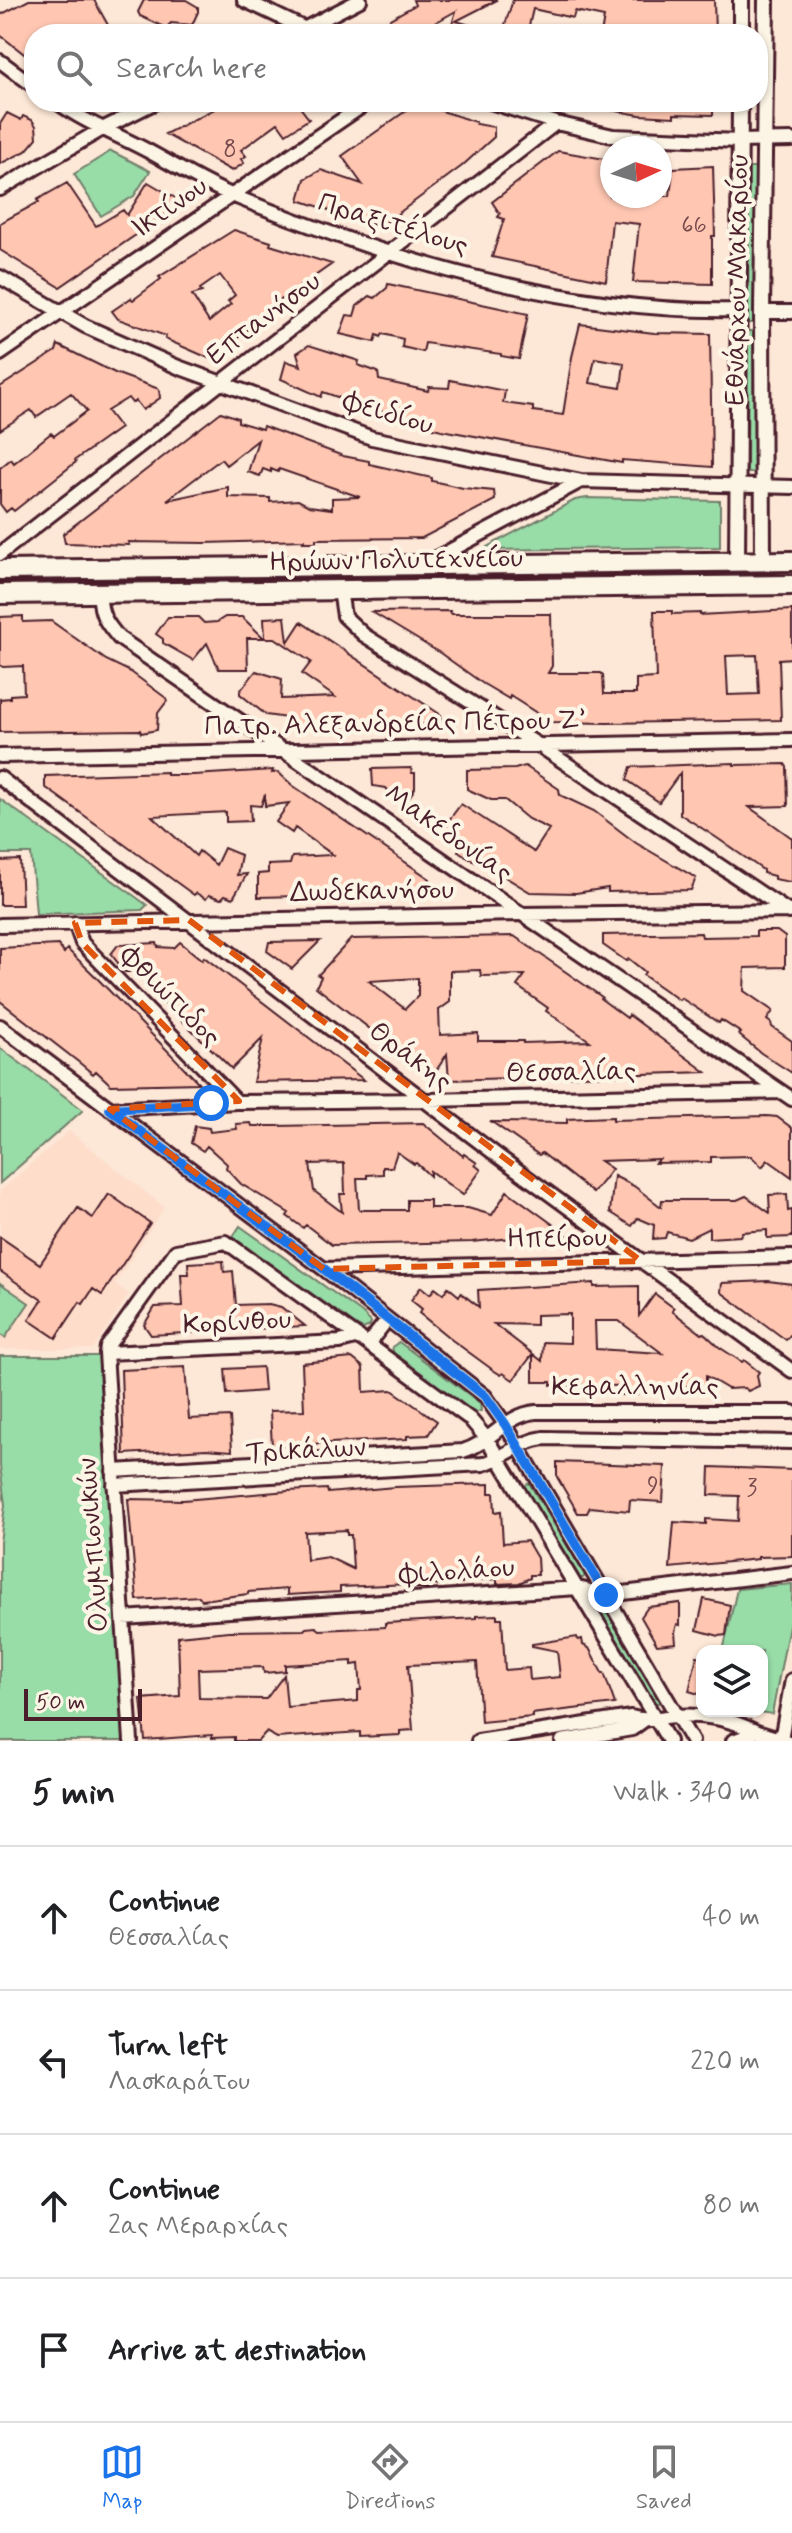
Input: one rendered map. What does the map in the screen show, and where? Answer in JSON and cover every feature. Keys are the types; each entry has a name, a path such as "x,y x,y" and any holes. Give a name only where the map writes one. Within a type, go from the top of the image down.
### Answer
{"main road":[{"name":"Ηρώων Πολυτεχνείου","path":"0,570 792,561"},
{"name":"Ηρώων Πολυτεχνείου","path":"0,594 792,585"}],"street":[{"path":"244,0 290,24"},
{"path":"319,24 360,0"},
{"path":"741,0 741,24"},
{"name":"Εθνάρχου Μακαρίου","path":"766,0 766,24"},
{"path":"0,61 24,79"},
{"name":"Πραξιτέλους","path":"75,112 231,195 389,254 515,285 584,298 674,309 740,310"},
{"path":"0,189 136,112"},
{"name":"Ικτίνου","path":"0,354 353,112"},
{"path":"521,112 613,136 792,140"},
{"name":"Εθνάρχου Μακαρίου","path":"737,561 740,112"},
{"name":"Εθνάρχου Μακαρίου","path":"763,561 765,112"},
{"name":"Επτανήσου","path":"0,554 556,123"},
{"name":"Φειδίου","path":"0,277 60,313 178,367 372,438 581,481 792,487"},
{"path":"762,312 792,312"},
{"name":"Ηρώων Πολυτεχνείου","path":"425,564 581,481"},
{"path":"340,590 344,616 364,635 537,744 791,912"},
{"name":"Μακεδονίας","path":"100,593 101,612 106,624 119,638 520,914 789,1094"},
{"name":"Πατρ. Αλεξανδρείας Πέτρου Ζ’","path":"0,756 792,740"},
{"name":"Θράκης","path":"0,778 641,1261 792,1371"},
{"name":"Δωδεκανήσου","path":"0,925 520,914 791,912"},
{"name":"Φθιώτιδος","path":"75,923 82,943 237,1102"},
{"path":"0,1026 324,1269 485,1396 505,1424 692,1741"},
{"name":"Θεσσαλίας","path":"110,1109 237,1102 789,1094"},
{"path":"107,1350 176,1251 226,1242 470,1419 500,1459 578,1588 650,1720 669,1741"},
{"name":"Ηπείρου","path":"324,1269 792,1257"},
{"path":"364,1340 387,1320"},
{"name":"Κορίνθου","path":"107,1350 364,1340"},
{"name":"Ολυμπιονικών","path":"107,1350 131,1741"},
{"name":"Κεφαλληνίας","path":"487,1439 515,1416 529,1413 579,1410 792,1412"},
{"name":"Κεφαλληνίας","path":"500,1459 529,1439 544,1438 792,1442"},
{"name":"Τρικάλων","path":"113,1471 463,1451 475,1448 487,1439"},
{"name":"Τρικάλων","path":"114,1485 463,1466 500,1459"},
{"name":"Φιλολάου","path":"123,1618 578,1588 606,1595 792,1573"},
{"path":"478,1741 631,1717 650,1720 676,1716 717,1716 784,1740 792,1680"},
{"path":"562,1741 632,1729 650,1720"},
{"path":"733,1741 757,1732"}],"highlighted area":[{"path":"189,920 641,1261 324,1269 110,1109 239,1101 82,943 75,923"}],"shaded area":[{"path":"69,1131 164,1207 115,1284 129,1294 93,1349 0,1349 0,1191"}],"green space":[{"path":"111,151 150,171 134,196 101,216 74,174"},
{"path":"749,168 757,168 756,323 748,323"},
{"path":"748,331 756,331 755,473 747,473"},
{"path":"575,500 720,501 720,547 486,550"},
{"path":"765,571 765,577 584,579 585,574"},
{"path":"569,574 569,579 355,581 354,576"},
{"path":"335,576 335,582 81,585 81,579"},
{"path":"0,799 147,905 142,910 36,914 31,854 0,854"},
{"path":"0,1048 83,1110 0,1183"},
{"path":"240,1226 362,1313 371,1322 370,1326 363,1329 357,1326 232,1238"},
{"path":"0,1283 29,1303 5,1338 0,1334"},
{"path":"399,1342 480,1403 481,1411 472,1413 394,1354 392,1347"},
{"path":"0,1356 103,1356 127,1741 0,1741 0,1542 5,1505 0,1466"},
{"path":"529,1483 585,1575 583,1578 580,1578 524,1486"},
{"path":"792,1584 792,1610 772,1714 768,1713 768,1645 724,1645 737,1589"},
{"path":"605,1608 660,1700 658,1703 655,1703 599,1611"}],"building":[{"path":"29,0 94,0 107,24 24,24 24,54 0,35 0,15"},
{"path":"144,0 186,0 198,7 192,24 157,24 138,12"},
{"path":"413,0 497,0 456,21 467,24 452,24 456,11 433,24 387,24 390,19 415,5"},
{"path":"513,0 714,0 715,24 603,24 604,17 575,11 573,18 533,9 529,24 505,24"},
{"path":"208,112 304,112 309,119 286,134 278,123 241,150 246,156 241,159 244,163 232,171 165,134"},
{"path":"404,112 445,112 494,127 494,137 462,166 380,227 299,200 305,179 321,170 362,184 342,156"},
{"path":"622,112 713,112 713,115 674,114 674,117"},
{"path":"7,113 21,120 23,116 32,120 37,138 26,151 0,164 0,124"},
{"path":"558,151 600,158 600,208 672,208 673,168 713,166 715,236 712,236 712,284 633,282 639,224 612,221 606,281 492,257 504,219 498,217 500,214 492,202"},
{"path":"148,182 177,199 178,206 60,287 0,250 0,223 67,183 96,226 123,210 127,215"},
{"path":"234,230 332,264 278,302 280,304 211,359 165,339 166,336 118,319 112,311 131,298 133,300 161,279 159,277","holes":["220,275 235,295 228,301 231,304 209,322 192,295 202,292 200,289"]},
{"path":"388,284 528,314 519,359 425,343 423,352 402,347 403,339 383,334 381,337 377,335 375,342 340,334 347,315 354,316 357,306 370,296 375,298"},
{"path":"580,324 654,333 710,334 712,467 622,460 622,463 442,430 323,392 321,397 281,379 286,361 301,366 297,353 309,345 359,361 358,365 378,372 379,380 428,391 429,387 449,388 450,380 505,391 503,403 563,415","holes":["595,358 624,363 621,388 590,383"]},
{"path":"58,345 115,373 159,389 160,398 143,410 136,401 132,403 128,398 107,411 120,428 75,460 14,511 11,508 6,512 0,504 0,468 11,459 14,463 51,433 54,436 87,411 71,393 36,417 31,410 0,430 0,387 56,351"},
{"path":"221,412 238,418 238,422 262,429 263,426 343,456 369,461 369,464 463,488 494,491 495,500 422,538 316,539 316,542 128,542 129,545 65,543 63,534","holes":["258,440 248,472 260,476 263,469 271,472 271,469 278,472 279,469 360,497 332,498 332,509 309,506 298,500 270,502 270,498 228,497 228,487 167,500 221,459 226,465"]},
{"path":"792,610 792,658 779,659 781,720 551,722 510,696 509,699 482,683 440,653 372,612 551,614 552,666 548,673 601,673 604,694 636,694 636,679 656,678 654,611 700,615","holes":["757,655 759,694 728,695 726,656"]},
{"path":"23,616 23,622 51,621 166,698 158,713 157,730 141,733 140,730 0,732 0,699 24,694 23,666 0,665 0,617"},
{"path":"168,617 198,617 204,623 217,622 225,617 242,617 264,638 247,638 248,669 219,669 207,643 193,660 163,643 163,639 156,634"},
{"path":"285,617 288,642 301,622 441,715 440,724 294,727 294,719 266,715 240,694 256,671 282,679 281,699 335,697 302,674 311,662 275,638 265,638 264,618"},
{"path":"785,764 787,767 788,806 749,807 792,838 790,882 763,873 763,870 680,814 680,773 659,802 627,780 631,767"},
{"path":"525,766 559,789 560,795 594,811 636,843 696,878 691,890 608,892 608,888 576,893 530,892 458,851 461,846 440,832 461,804 534,852 549,829 528,819 505,800 491,800 467,789 467,770"},
{"path":"411,768 415,773 415,788 405,804 395,799 386,788 373,786 372,769"},
{"path":"273,770 272,773 278,772 292,785 430,879 427,893 258,897 258,874 268,873 268,865 290,864 292,857 333,855 295,828 292,833 276,822 289,803 265,806 265,794 261,806 250,805 251,821 226,822 226,812 152,816 196,856 199,851 216,865 224,848 241,855 237,875 247,874 233,898 225,895 221,899 209,895 206,899 196,893 194,895 45,787 45,776 167,772 167,775 194,775"},
{"path":"20,860 22,905 0,905 0,861"},
{"path":"756,931 777,931 785,937 785,967 745,968 744,991 773,1011 767,1020 792,1041 792,1073 761,1053 739,1035 741,1033 721,1020 719,1023 681,998 679,1000 643,975 645,972 629,959 626,961 603,945 603,935 701,933 702,937 756,936"},
{"path":"514,936 706,1072 449,1080 447,1054 432,1077 316,987 321,977 318,975 351,939","holes":["480,970 481,976 525,975 517,986 548,1008 546,1011 590,1041 523,1043 478,1041 478,1033 440,1035 439,1010 450,1002 450,971","418,978 418,996 405,1009 369,981"]},
{"path":"320,941 292,969 267,951 269,942"},
{"path":"180,942 202,960 204,957 364,1080 253,1082 263,1038 232,1069 164,1003 134,967 125,972 111,954 118,945 157,943 158,947 174,948"},
{"path":"58,945 64,953 67,949 92,973 199,1083 111,1085 0,1001 0,948"},
{"path":"613,1117 613,1120 777,1117 792,1128 792,1177 768,1160 762,1167 751,1156 711,1157 711,1162 655,1163 659,1159 600,1161 612,1169 593,1193 542,1153 539,1155 492,1122 567,1123 567,1119"},
{"path":"423,1123 463,1156 477,1163 475,1165 481,1170 463,1195 397,1152 392,1167 383,1167 383,1174 357,1178 359,1210 407,1210 407,1200 430,1200 430,1208 468,1208 492,1215 507,1191 573,1239 521,1237 472,1242 332,1245 306,1225 303,1228 287,1216 289,1213 241,1184 226,1168 227,1164 207,1146 203,1151 191,1143 195,1126 209,1128 210,1132 237,1129 236,1124","holes":["344,1163 345,1194 340,1194 342,1212 314,1191 310,1164"]},
{"path":"614,1176 634,1186 661,1207 662,1200 737,1200 746,1196 770,1213 769,1195 787,1194 788,1211 792,1210 792,1237 767,1238 767,1230 709,1238 709,1228 689,1238 667,1232 665,1238 653,1239 654,1225 638,1218 632,1226 610,1212"},
{"path":"109,1194 150,1223 102,1295 93,1289 83,1304 80,1302 56,1338 29,1320 42,1300 0,1271 0,1237 40,1264 78,1208 93,1218"},
{"path":"223,1261 224,1272 233,1271 236,1305 269,1304 281,1307 305,1326 151,1335 144,1325 155,1307 183,1306 181,1274 189,1274 188,1263"},
{"path":"768,1281 792,1284 792,1333 786,1340 721,1292 722,1283"},
{"path":"594,1283 594,1287 639,1286 639,1316 655,1294 719,1347 759,1372 759,1386 748,1391 745,1388 728,1389 706,1376 706,1386 637,1387 637,1395 622,1395 623,1386 533,1382 533,1354 513,1380 503,1373 501,1375 419,1313 422,1309 411,1300 421,1287 430,1294 435,1288 443,1294 448,1287 479,1307 478,1290","holes":["570,1314 570,1343 543,1342 542,1361 494,1324 536,1325 536,1315","595,1321 619,1321 662,1353 596,1349"]},
{"path":"352,1358 363,1367 364,1392 392,1390 437,1421 428,1435 407,1436 407,1439 272,1446 270,1411 304,1410 302,1363"},
{"path":"185,1367 189,1419 230,1417 232,1451 206,1449 124,1454 121,1370"},
{"path":"262,1367 264,1391 227,1394 225,1369"},
{"path":"557,1462 665,1466 663,1502 630,1500 629,1511 590,1507 587,1513 578,1513 557,1477"},
{"path":"710,1467 792,1470 792,1556 670,1568 674,1522 706,1524 706,1519 738,1521 739,1496 709,1495"},
{"path":"489,1484 489,1493 494,1493 495,1512 501,1511 503,1543 527,1541 537,1558 538,1575 530,1575 530,1578 519,1583 497,1584 497,1579 430,1585 430,1588 410,1588 410,1584 340,1587 340,1592 287,1595 287,1589 202,1600 199,1596 137,1600 128,1499 183,1500 288,1491 327,1489 328,1493","holes":["347,1530 347,1535 351,1535 353,1569 328,1557 307,1560 305,1532"]},
{"path":"704,1599 730,1605 726,1635 697,1630"},
{"path":"680,1603 676,1643 657,1645 641,1617 648,1607"},
{"path":"497,1615 497,1618 502,1618 505,1670 529,1668 530,1680 560,1677 557,1651 532,1644 577,1637 578,1640 582,1639 583,1645 589,1648 604,1673 615,1704 481,1722 477,1662 408,1665 413,1730 400,1731 400,1735 360,1737 360,1732 277,1738 266,1732 258,1741 234,1741 234,1737 212,1738 212,1735 145,1740 141,1699 180,1696 178,1636 316,1627 320,1630 385,1627 385,1623","holes":["352,1661 352,1665 359,1664 361,1690 358,1690 358,1701 287,1707 284,1675 266,1699 199,1698 198,1669 263,1667 264,1673 285,1671 285,1665"]},
{"path":"696,1660 696,1693 689,1691"}],"route":[{"path":"211,1103 110,1109 324,1269 485,1396 505,1424 606,1595"}]}
